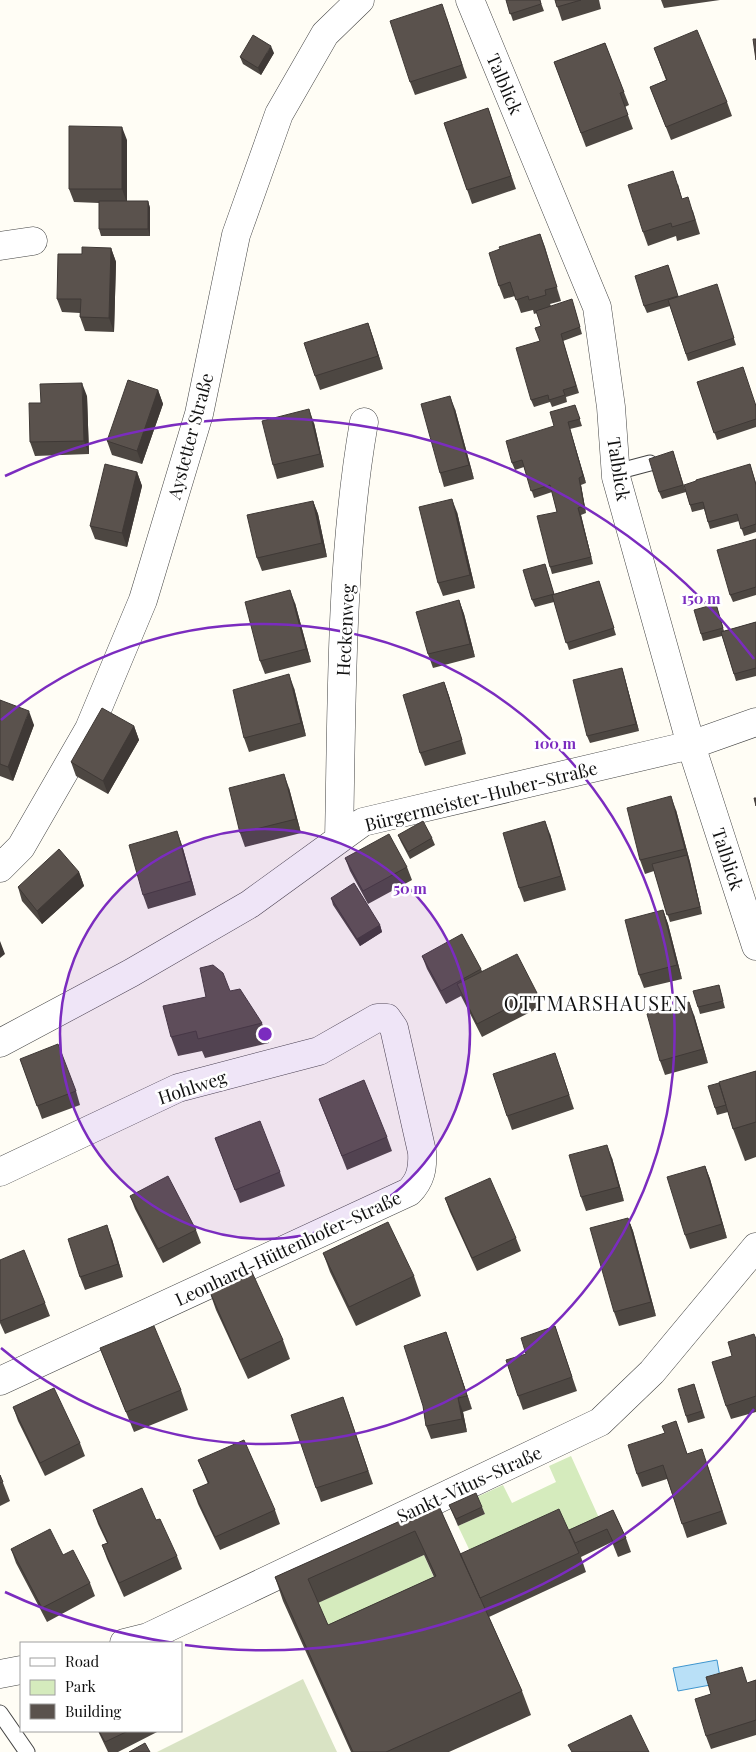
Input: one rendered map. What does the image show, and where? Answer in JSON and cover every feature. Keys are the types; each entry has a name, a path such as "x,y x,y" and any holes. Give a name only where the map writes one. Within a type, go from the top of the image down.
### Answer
{"street":[{"name":"Aystetter Straße","path":"0,868 21,847 89,729 143,600 199,414 236,235 279,114 325,34 360,0"},
{"name":"Talblick","path":"470,0 597,307 611,407 616,472 691,745 756,946"},
{"path":"0,246 33,241"},
{"name":"Heckenweg","path":"339,840 343,667 348,562 354,484 364,422"},
{"name":"Bürgermeister-Huber-Straße","path":"0,1043 131,973 250,904 363,822 691,745 756,722"},
{"name":"Hohlweg","path":"0,1172 178,1088 319,1051 377,1018 387,1018"},
{"name":"Leonhard-Hüttenhofer-Straße","path":"0,1381 408,1192 417,1184 423,1167 422,1152 394,1028 387,1018"},
{"name":"Sankt-Vitus-Straße","path":"128,1642 148,1637 600,1422 652,1372 756,1247"},
{"path":"0,1674 20,1670"}],"lane":[{"path":"616,472 650,463"},
{"path":"0,1713 27,1752"}],"green space":[{"path":"571,1456 604,1529 478,1568 458,1526 485,1514 477,1497 503,1485 512,1503 556,1482 549,1466"},
{"path":"424,1555 444,1601 337,1649 317,1603"},
{"path":"303,1679 337,1752 157,1752"}],"water":[{"path":"717,1660 721,1683 678,1691 673,1668"}],"building":[{"path":"506,0 540,0 541,4 510,14"},
{"path":"555,0 581,0 557,7"},
{"path":"442,4 462,65 410,82 390,21"},
{"path":"697,30 727,102 666,127 650,87 667,80 654,48"},
{"path":"253,35 271,46 258,68 240,57"},
{"path":"753,39 756,39 756,60"},
{"path":"605,43 624,92 620,93 628,115 581,133 554,62"},
{"path":"488,108 511,176 467,190 444,123"},
{"path":"69,126 122,127 122,189 69,189"},
{"path":"673,171 682,199 688,197 695,220 672,227 671,223 643,232 628,185"},
{"path":"99,201 148,201 148,229 99,229"},
{"path":"540,234 557,287 545,290 546,295 529,300 528,296 516,300 510,282 499,286 489,253 500,249 499,247"},
{"path":"82,247 111,248 109,318 80,317 81,299 57,299 58,254 82,254"},
{"path":"668,265 678,296 644,306 635,276"},
{"path":"717,284 734,338 686,354 668,300"},
{"path":"572,299 580,327 561,334 576,386 563,390 565,395 549,400 548,395 531,400 516,348 540,341 535,328 541,326 536,311"},
{"path":"368,323 378,356 315,376 304,343"},
{"path":"743,367 756,406 756,419 714,433 697,382"},
{"path":"128,380 158,390 137,451 107,441"},
{"path":"82,383 84,441 30,442 29,403 41,403 40,384"},
{"path":"450,396 469,465 440,473 421,404"},
{"path":"575,405 580,419 568,422 583,476 579,478 584,506 578,508 591,557 550,567 537,516 557,512 550,485 531,491 522,460 512,463 506,441 554,426 550,412"},
{"path":"309,409 320,454 273,465 262,421"},
{"path":"673,451 683,485 659,492 649,459"},
{"path":"105,464 137,472 122,533 90,526"},
{"path":"750,464 756,485 756,524 741,529 737,514 708,522 703,502 690,505 684,485"},
{"path":"452,499 470,575 438,583 419,507"},
{"path":"313,501 322,543 257,558 247,515"},
{"path":"756,539 756,587 730,595 717,550"},
{"path":"545,564 554,594 532,600 523,570"},
{"path":"599,581 614,628 566,643 552,595"},
{"path":"290,590 306,649 260,661 245,602"},
{"path":"459,600 470,644 428,654 416,612"},
{"path":"716,604 723,628 701,634 694,610"},
{"path":"756,622 756,668 734,674 721,632"},
{"path":"622,668 636,724 587,736 573,680"},
{"path":"289,674 301,723 244,738 233,690"},
{"path":"444,682 462,740 420,753 403,695"},
{"path":"0,700 29,711 8,767 0,764"},
{"path":"102,708 134,726 103,781 71,762"},
{"path":"284,774 296,819 240,833 229,788"},
{"path":"671,796 685,849 640,860 627,808"},
{"path":"423,821 432,838 408,852 398,835"},
{"path":"545,821 561,876 519,888 503,833"},
{"path":"177,831 191,881 143,895 129,845"},
{"path":"389,834 407,867 363,891 345,858"},
{"path":"59,849 79,872 37,911 18,887"},
{"path":"687,855 700,907 667,915 652,864"},
{"path":"354,883 380,925 357,939 331,898"},
{"path":"663,910 677,965 639,975 625,920"},
{"path":"462,934 481,969 441,991 422,956"},
{"path":"517,954 537,993 477,1024 457,984"},
{"path":"213,965 223,973 230,991 240,989 262,1023 198,1039 196,1031 171,1037 163,1006 206,997 200,968"},
{"path":"719,985 723,1001 698,1007 693,991"},
{"path":"689,1002 703,1049 660,1061 647,1014"},
{"path":"58,1044 76,1091 37,1106 20,1059"},
{"path":"555,1053 569,1095 507,1116 493,1074"},
{"path":"756,1071 756,1122 733,1129 719,1082"},
{"path":"364,1080 387,1137 342,1156 319,1099"},
{"path":"719,1083 726,1105 715,1108 708,1086"},
{"path":"260,1121 280,1172 235,1190 215,1138"},
{"path":"607,1145 619,1187 581,1197 569,1155"},
{"path":"705,1166 722,1224 685,1235 667,1177"},
{"path":"168,1176 196,1230 158,1249 130,1196"},
{"path":"490,1178 516,1238 472,1258 445,1198"},
{"path":"628,1218 651,1302 614,1312 590,1228"},
{"path":"388,1222 414,1276 349,1307 323,1253"},
{"path":"107,1225 118,1264 80,1277 68,1239"},
{"path":"24,1250 45,1303 0,1321 0,1260"},
{"path":"251,1270 283,1340 240,1360 209,1290"},
{"path":"154,1326 181,1390 126,1412 100,1348"},
{"path":"555,1326 572,1377 518,1396 506,1360 526,1354 521,1338"},
{"path":"446,1332 467,1396 458,1398 462,1419 426,1426 423,1406 404,1346"},
{"path":"754,1334 756,1339 756,1396 726,1406 712,1362 732,1356 728,1342"},
{"path":"694,1384 702,1411 686,1416 678,1389"},
{"path":"54,1388 80,1443 40,1463 13,1407"},
{"path":"343,1397 368,1471 316,1488 291,1415"},
{"path":"676,1421 687,1454 702,1449 722,1511 682,1524 663,1465 637,1474 628,1445 665,1433 662,1426"},
{"path":"244,1440 275,1510 215,1537 193,1490 209,1483 198,1460"},
{"path":"142,1488 156,1520 160,1519 177,1556 119,1583 102,1545 108,1543 93,1510"},
{"path":"476,1493 482,1507 456,1519 449,1505"},
{"path":"438,1504 522,1691 386,1752 353,1752 275,1577","holes":["415,1531 436,1576 328,1625 308,1579"]},
{"path":"559,1509 579,1553 480,1598 460,1554"},
{"path":"613,1510 626,1538 614,1544 607,1529 575,1543 569,1530"},
{"path":"50,1529 63,1555 73,1550 90,1583 42,1608 11,1549"},
{"path":"742,1667 747,1683 756,1680 756,1720 706,1736 695,1699 711,1694 706,1677"},
{"path":"631,1715 649,1752 572,1752 568,1745"},
{"path":"100,1732 126,1732 105,1742"},
{"path":"145,1743 150,1752 129,1752"}],"district":[{"name":"OTTMARSHAUSEN","path":"596,1002"}]}
